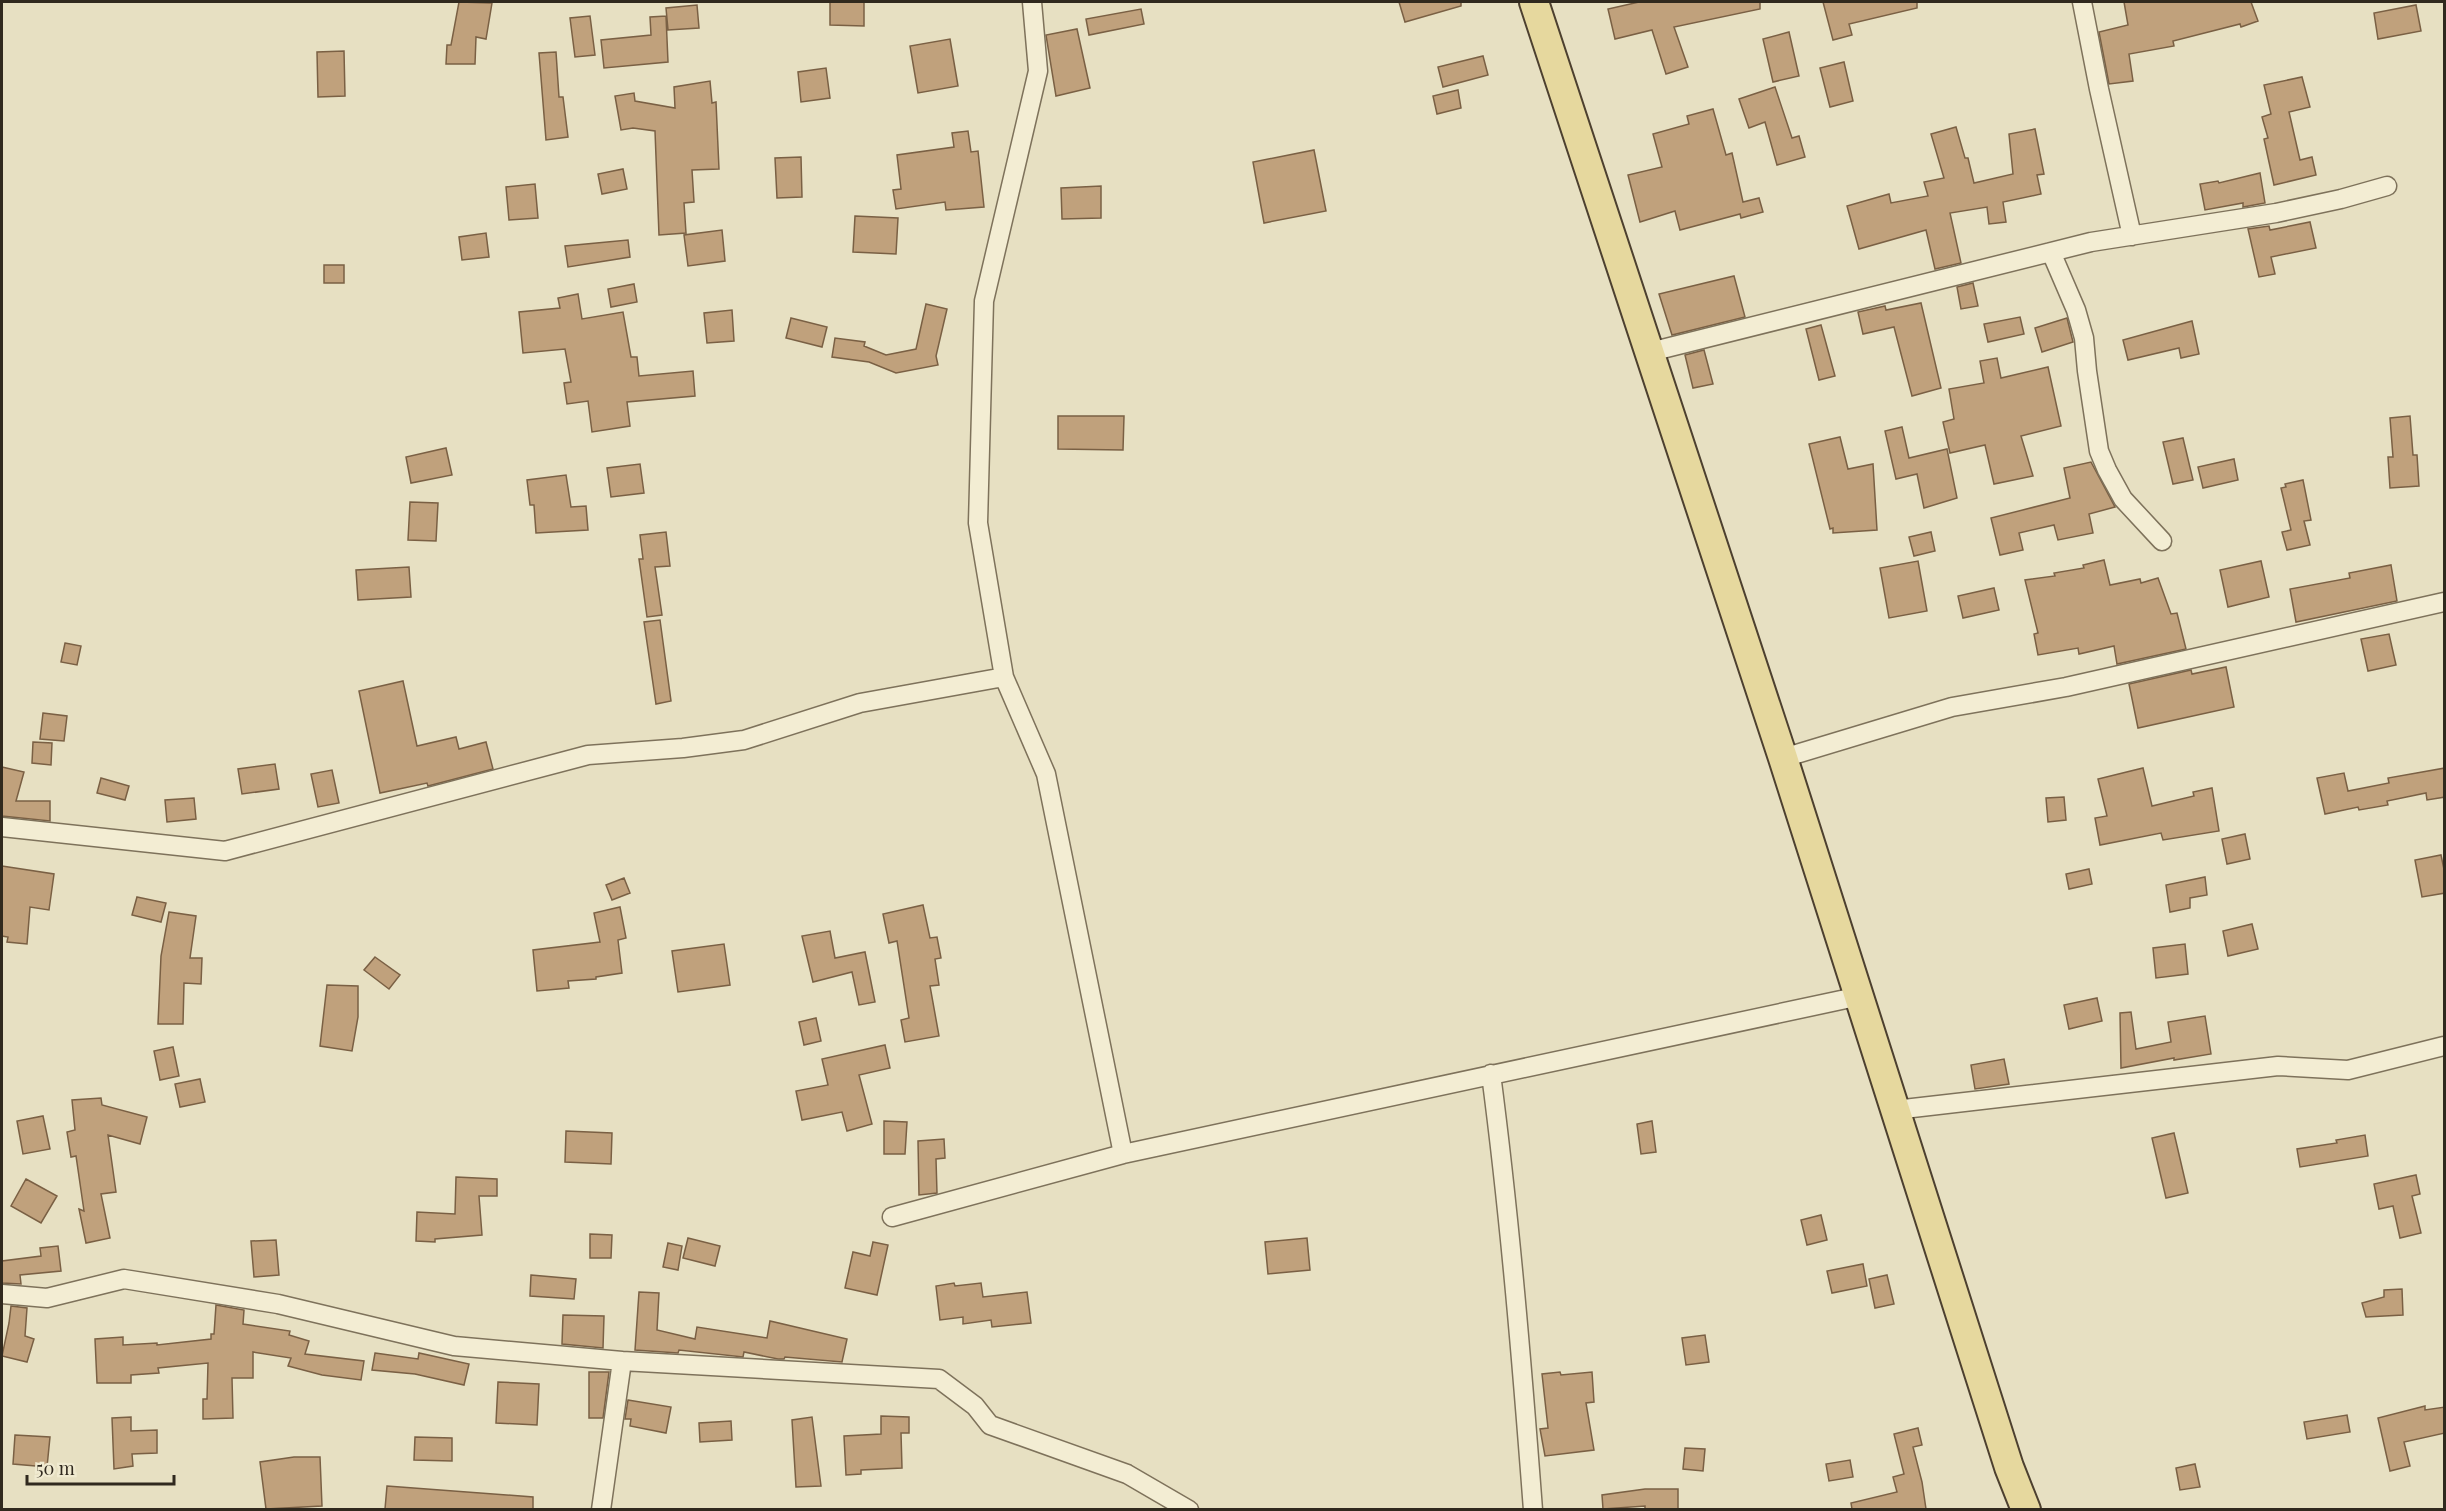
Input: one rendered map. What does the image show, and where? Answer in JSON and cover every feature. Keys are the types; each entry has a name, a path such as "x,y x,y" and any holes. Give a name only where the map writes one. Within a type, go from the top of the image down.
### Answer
{"main road":[{"path":"1534,2 1783,758 2009,1467 2026,1509"}],"street":[{"path":"1032,2 1038,71 984,301 978,523 1004,677 1046,774 1124,1154"},
{"path":"2082,2 2098,89 2132,236"},
{"path":"1650,352 2091,242 2276,213 2341,199 2386,186"},
{"path":"2051,252 2076,310 2084,338 2099,450 2106,470 2123,499 2162,541"},
{"path":"1783,758 1952,707 2066,687 2445,602"},
{"path":"2,827 225,851 588,755 683,748 744,740 860,703 1004,677"},
{"path":"892,1217 1124,1154 1860,996"},
{"path":"1895,1110 2278,1066 2348,1070 2445,1046"},
{"path":"1491,1074 1505,1184 1520,1339 1533,1509"},
{"path":"2,1294 47,1298 124,1280 278,1304 454,1346 622,1361 939,1379 975,1406 990,1425 1127,1474 1189,1509"},
{"path":"601,1509 622,1361"}],"building":[{"path":"459,2 492,3 486,39 476,37 475,64 446,64 447,45 451,45"},
{"path":"830,2 864,2 864,26 830,25"},
{"path":"1399,2 1461,2 1461,6 1405,22"},
{"path":"1639,2 1760,2 1760,9 1674,27 1688,67 1666,74 1652,30 1615,39 1608,9"},
{"path":"1823,2 1917,2 1917,8 1849,24 1852,35 1833,40"},
{"path":"2124,2 2251,2 2258,21 2241,27 2240,24 2173,41 2174,46 2129,54 2133,81 2109,84 2099,32 2128,25"},
{"path":"697,5 699,28 668,30 666,8"},
{"path":"2416,5 2421,31 2378,39 2374,13"},
{"path":"1141,9 1144,24 1089,35 1086,19"},
{"path":"590,16 595,55 575,57 570,18"},
{"path":"666,16 668,62 604,68 601,40 651,35 650,17"},
{"path":"1077,29 1090,88 1056,96 1046,35"},
{"path":"1789,32 1799,76 1773,82 1763,39"},
{"path":"950,39 958,86 918,93 910,46"},
{"path":"344,51 345,96 318,97 317,52"},
{"path":"556,52 559,97 563,97 568,137 546,140 539,53"},
{"path":"1483,56 1488,75 1443,87 1438,67"},
{"path":"1844,62 1853,101 1830,107 1820,68"},
{"path":"826,68 830,98 801,102 798,72"},
{"path":"2302,77 2310,107 2289,112 2300,160 2312,157 2316,175 2274,185 2264,139 2268,138 2262,117 2271,114 2264,85"},
{"path":"710,81 712,103 716,102 719,169 692,170 694,202 684,203 686,233 659,235 655,131 633,128 621,130 615,96 634,93 635,101 675,108 674,87"},
{"path":"1775,87 1792,138 1799,136 1805,157 1777,165 1765,122 1749,128 1739,99"},
{"path":"1458,90 1461,108 1437,114 1433,96"},
{"path":"1713,109 1726,155 1732,153 1743,202 1759,198 1763,212 1741,218 1740,214 1680,230 1675,211 1640,222 1628,175 1662,167 1653,134 1689,124 1687,116"},
{"path":"1956,127 1965,158 1968,158 1974,183 2013,174 2009,134 2035,129 2044,174 2037,175 2041,194 2003,202 2006,222 1989,224 1987,207 1950,213 1961,263 1935,269 1926,230 1859,249 1847,206 1889,194 1891,203 1928,196 1924,182 1944,178 1931,134"},
{"path":"968,131 971,152 978,151 984,207 946,210 945,202 896,209 893,190 901,189 897,155 954,147 952,133"},
{"path":"1314,150 1326,211 1264,223 1253,162"},
{"path":"801,157 802,197 777,198 775,158"},
{"path":"623,169 627,189 602,194 598,174"},
{"path":"2260,173 2265,203 2243,207 2243,203 2205,210 2200,184 2218,181 2219,183"},
{"path":"535,184 538,218 509,220 506,187"},
{"path":"1101,186 1101,218 1062,219 1061,188"},
{"path":"855,216 898,218 896,254 853,252"},
{"path":"2310,222 2316,248 2271,257 2275,274 2259,277 2248,229 2269,226 2270,230"},
{"path":"722,230 725,261 688,266 684,235"},
{"path":"486,233 489,257 462,260 459,237"},
{"path":"628,240 630,257 568,267 565,246"},
{"path":"324,265 344,265 344,283 324,283"},
{"path":"1734,276 1745,317 1672,335 1659,294"},
{"path":"1973,283 1978,306 1961,309 1957,287"},
{"path":"634,284 637,302 611,307 608,289"},
{"path":"578,294 582,319 623,312 631,357 637,357 639,376 693,371 695,396 627,402 630,426 592,432 588,401 567,404 564,383 571,382 565,349 523,353 519,312 560,308 558,298"},
{"path":"1921,303 1941,388 1912,396 1894,327 1863,334 1858,312 1885,306 1886,310"},
{"path":"926,304 947,309 936,356 938,365 896,373 869,362 832,357 835,338 865,342 864,346 886,355 916,349"},
{"path":"732,310 734,341 707,343 704,313"},
{"path":"2020,317 2024,334 1988,342 1984,324"},
{"path":"791,318 827,327 822,347 786,338"},
{"path":"2067,318 2073,342 2042,352 2035,328"},
{"path":"2192,321 2199,354 2181,358 2179,348 2128,360 2123,340"},
{"path":"1821,325 1835,376 1819,380 1806,329"},
{"path":"1704,350 1713,384 1693,388 1685,355"},
{"path":"1997,358 2001,378 2048,367 2061,426 2021,436 2033,476 1994,484 1985,445 1950,453 1943,422 1954,419 1949,389 1984,383 1980,361"},
{"path":"1058,416 1124,416 1123,450 1058,449"},
{"path":"2410,416 2413,455 2417,455 2419,486 2390,488 2388,457 2393,457 2390,418"},
{"path":"1902,427 1909,458 1947,449 1957,498 1924,508 1917,474 1896,479 1885,431"},
{"path":"1840,437 1848,469 1873,464 1877,530 1833,533 1833,528 1830,529 1809,444"},
{"path":"2183,438 2193,480 2173,484 2163,442"},
{"path":"446,448 452,475 411,483 406,457"},
{"path":"2234,459 2238,480 2203,488 2198,467"},
{"path":"2091,462 2115,507 2089,514 2093,533 2058,540 2054,525 2019,533 2023,550 2000,555 1991,518 2070,498 2064,468"},
{"path":"640,464 644,493 611,497 607,468"},
{"path":"566,475 571,507 586,506 588,530 536,533 534,505 530,505 527,480"},
{"path":"2303,480 2311,520 2304,521 2310,545 2287,550 2282,532 2291,530 2281,488 2286,487 2285,484"},
{"path":"410,502 438,503 436,541 408,540"},
{"path":"666,532 670,566 655,567 662,615 647,617 639,559 643,559 640,535"},
{"path":"1931,532 1935,551 1914,556 1909,537"},
{"path":"2104,560 2110,585 2140,579 2141,583 2158,578 2171,614 2177,613 2186,649 2117,664 2114,646 2079,654 2078,648 2038,655 2034,634 2038,633 2025,580 2055,576 2054,573 2084,568 2083,565"},
{"path":"1918,561 1927,611 1889,618 1880,568"},
{"path":"2261,561 2269,597 2228,607 2220,570"},
{"path":"2391,565 2397,601 2296,622 2290,589 2350,578 2349,573"},
{"path":"409,567 411,597 358,600 356,570"},
{"path":"1994,588 1999,610 1963,618 1958,596"},
{"path":"660,620 671,701 656,704 644,622"},
{"path":"2389,634 2396,665 2368,671 2361,639"},
{"path":"65,643 81,646 77,665 61,662"},
{"path":"2226,667 2234,707 2138,728 2129,684 2191,670 2192,674"},
{"path":"403,681 417,746 456,737 459,749 486,742 493,769 428,786 427,783 380,793 359,691"},
{"path":"43,713 67,716 64,741 40,739"},
{"path":"33,742 52,743 51,765 32,763"},
{"path":"275,764 279,789 242,794 238,769"},
{"path":"2,767 24,772 16,801 50,801 50,821 2,816"},
{"path":"2143,768 2152,806 2194,796 2193,792 2212,788 2219,831 2163,840 2161,833 2100,845 2095,818 2107,816 2098,779"},
{"path":"2445,768 2445,797 2427,800 2426,793 2387,801 2388,805 2359,810 2358,807 2325,814 2317,778 2344,773 2348,791 2389,783 2388,778"},
{"path":"332,770 339,803 318,807 311,774"},
{"path":"101,778 129,786 125,800 97,793"},
{"path":"2064,797 2066,820 2048,822 2046,798"},
{"path":"194,798 196,819 167,822 165,800"},
{"path":"2245,834 2250,859 2227,864 2222,839"},
{"path":"2441,855 2445,874 2445,893 2422,897 2415,860"},
{"path":"2,866 54,874 49,910 30,907 27,944 7,942 8,937 2,936"},
{"path":"2089,869 2092,884 2069,889 2066,874"},
{"path":"2205,877 2207,895 2190,898 2190,908 2170,912 2166,885"},
{"path":"624,878 630,893 612,900 606,885"},
{"path":"137,897 166,903 161,922 132,915"},
{"path":"923,905 930,938 937,937 941,958 935,959 939,985 930,986 939,1036 905,1042 901,1020 909,1018 897,941 889,943 883,914"},
{"path":"620,907 626,938 618,940 622,973 596,977 596,979 568,981 569,988 537,991 533,950 600,942 594,913"},
{"path":"169,912 196,916 190,958 202,958 201,984 184,983 183,1024 158,1024 161,956"},
{"path":"2252,924 2258,949 2228,956 2223,931"},
{"path":"830,931 835,958 865,952 875,1002 859,1005 852,972 813,982 802,936"},
{"path":"724,944 730,985 678,992 672,951"},
{"path":"2185,944 2188,974 2156,978 2153,948"},
{"path":"375,957 400,975 389,989 364,970"},
{"path":"327,985 358,986 358,1017 352,1051 320,1046"},
{"path":"2097,998 2102,1021 2069,1029 2064,1005"},
{"path":"2131,1012 2136,1049 2171,1042 2168,1022 2205,1016 2211,1054 2121,1068 2120,1013"},
{"path":"816,1018 821,1041 804,1045 799,1022"},
{"path":"885,1045 890,1068 859,1075 872,1124 847,1131 842,1112 802,1120 796,1091 828,1085 822,1059"},
{"path":"173,1047 179,1076 160,1080 154,1051"},
{"path":"2004,1059 2009,1084 1975,1089 1971,1065"},
{"path":"200,1079 205,1102 180,1107 175,1084"},
{"path":"101,1098 102,1105 147,1117 140,1144 108,1135 116,1192 101,1194 110,1238 86,1243 79,1209 84,1211 76,1156 71,1157 67,1132 75,1130 72,1100"},
{"path":"43,1116 50,1149 23,1154 17,1121"},
{"path":"884,1121 907,1122 905,1154 884,1154"},
{"path":"1652,1121 1656,1152 1641,1154 1637,1124"},
{"path":"566,1131 612,1133 611,1164 565,1162"},
{"path":"2174,1133 2188,1193 2166,1198 2152,1138"},
{"path":"2365,1135 2368,1156 2300,1167 2297,1149 2337,1143 2336,1140"},
{"path":"944,1139 945,1158 936,1159 937,1193 919,1195 918,1141"},
{"path":"2416,1175 2420,1194 2412,1196 2421,1233 2400,1238 2393,1206 2379,1209 2374,1184"},
{"path":"456,1177 497,1179 497,1196 479,1196 482,1235 435,1239 435,1242 416,1241 417,1212 455,1214"},
{"path":"26,1179 57,1196 41,1223 11,1206"},
{"path":"1821,1215 1827,1240 1807,1245 1801,1220"},
{"path":"590,1234 612,1235 611,1258 590,1258"},
{"path":"688,1238 720,1246 715,1266 683,1258"},
{"path":"1307,1238 1310,1270 1268,1274 1265,1242"},
{"path":"276,1240 279,1275 254,1277 251,1241"},
{"path":"873,1242 888,1245 877,1295 845,1288 853,1252 870,1256"},
{"path":"668,1243 682,1246 678,1270 663,1267"},
{"path":"58,1246 61,1271 20,1275 21,1284 2,1283 2,1261 41,1256 40,1248"},
{"path":"1863,1264 1867,1286 1832,1293 1827,1271"},
{"path":"531,1275 576,1279 574,1299 530,1296"},
{"path":"1887,1275 1894,1304 1875,1308 1869,1279"},
{"path":"954,1283 955,1286 981,1283 983,1297 1027,1292 1031,1323 992,1327 991,1320 963,1324 963,1317 940,1320 936,1286"},
{"path":"2402,1289 2403,1315 2366,1317 2362,1303 2384,1297 2384,1290"},
{"path":"639,1292 659,1293 657,1330 695,1339 697,1327 767,1338 770,1321 847,1339 842,1362 785,1357 778,1359 744,1352 743,1357 679,1350 678,1353 635,1350"},
{"path":"216,1305 244,1310 243,1324 290,1331 289,1335 309,1341 305,1354 364,1361 361,1380 322,1375 288,1366 291,1358 253,1352 253,1378 232,1378 233,1418 203,1419 203,1399 207,1399 208,1363 158,1368 159,1373 131,1375 131,1383 97,1383 95,1339 123,1337 123,1345 157,1343 157,1345 211,1339 211,1334 214,1334"},
{"path":"11,1306 27,1308 25,1336 34,1339 27,1362 2,1356"},
{"path":"563,1315 604,1316 603,1348 562,1344"},
{"path":"1705,1335 1709,1362 1686,1365 1682,1338"},
{"path":"375,1353 418,1359 419,1353 469,1364 464,1385 415,1374 372,1370"},
{"path":"589,1372 609,1372 603,1418 589,1418"},
{"path":"1560,1372 1561,1375 1592,1372 1594,1402 1586,1403 1594,1450 1545,1456 1540,1429 1548,1428 1542,1374"},
{"path":"498,1382 539,1384 537,1425 496,1423"},
{"path":"628,1400 671,1407 666,1433 630,1426 631,1419 625,1419"},
{"path":"2425,1406 2425,1410 2445,1407 2445,1433 2404,1442 2410,1466 2390,1471 2378,1418"},
{"path":"2347,1415 2350,1432 2307,1439 2304,1422"},
{"path":"881,1416 909,1417 909,1433 901,1433 902,1468 861,1470 861,1474 846,1475 844,1436 881,1434"},
{"path":"131,1417 131,1431 157,1430 157,1453 132,1454 133,1466 114,1469 112,1418"},
{"path":"812,1417 821,1486 796,1487 792,1420"},
{"path":"731,1421 732,1440 700,1442 699,1423"},
{"path":"1918,1428 1922,1445 1913,1447 1926,1509 1852,1509 1851,1503 1897,1492 1893,1477 1904,1474 1894,1434"},
{"path":"15,1435 50,1437 47,1467 13,1464"},
{"path":"415,1437 452,1438 452,1461 414,1460"},
{"path":"1685,1448 1705,1449 1703,1471 1683,1469"},
{"path":"294,1457 320,1457 322,1506 266,1509 260,1462"},
{"path":"1850,1460 1853,1477 1829,1481 1826,1464"},
{"path":"2195,1464 2200,1487 2180,1490 2176,1468"},
{"path":"387,1486 533,1497 533,1509 385,1509"},
{"path":"1645,1489 1678,1489 1678,1509 1645,1509 1645,1506 1603,1509 1602,1495"}]}
